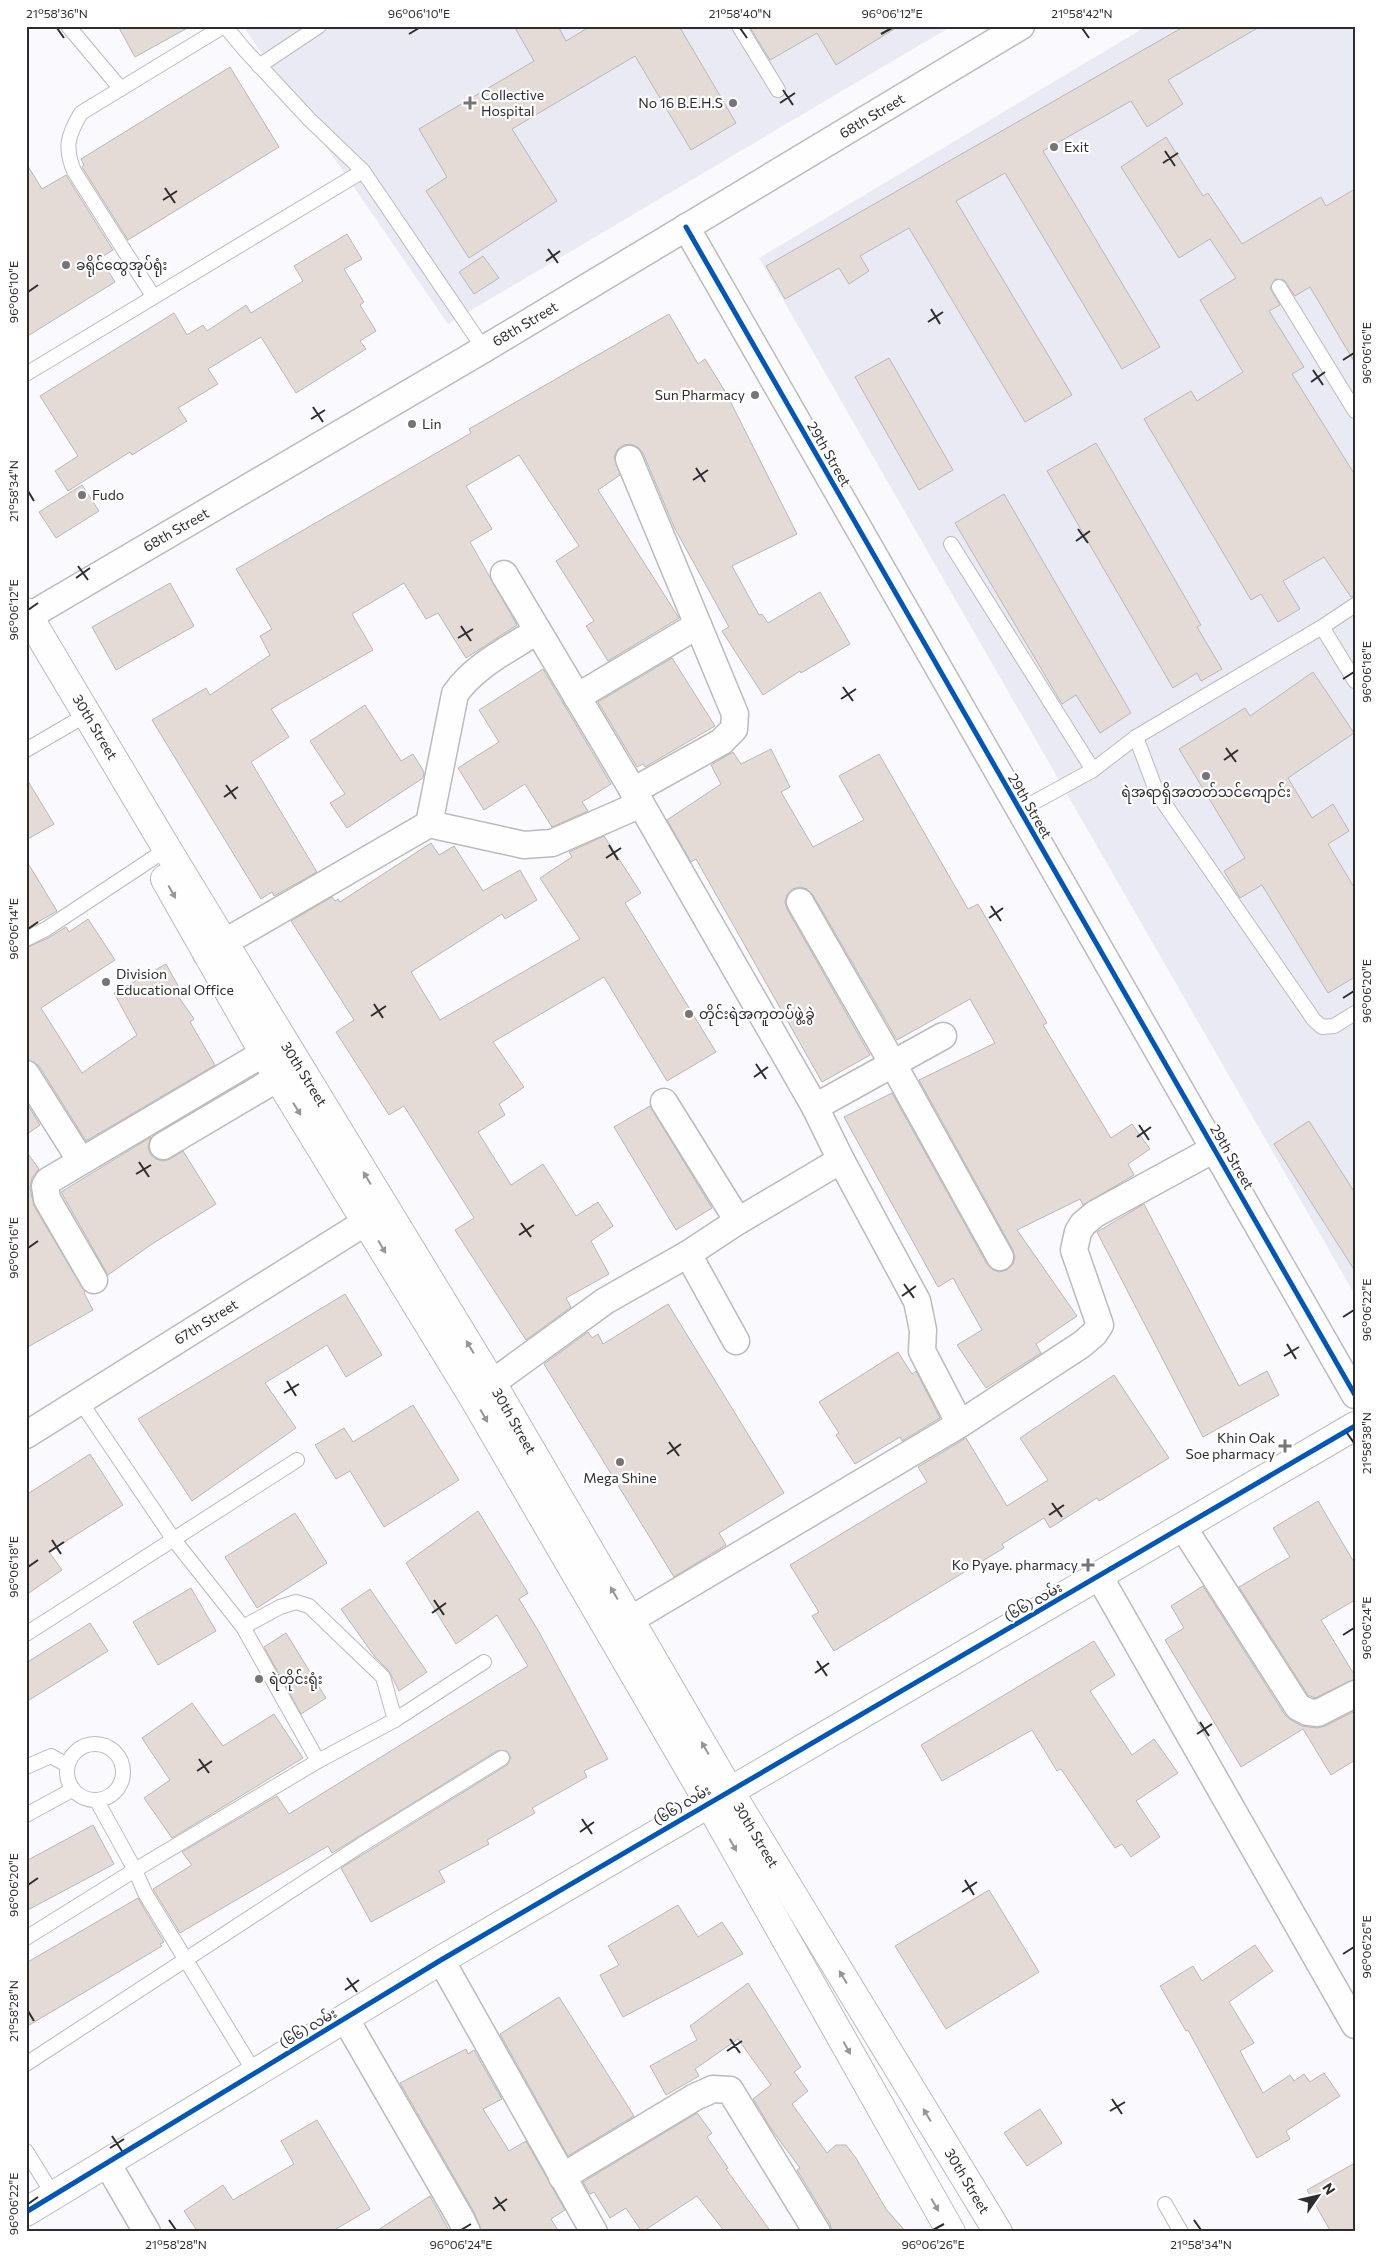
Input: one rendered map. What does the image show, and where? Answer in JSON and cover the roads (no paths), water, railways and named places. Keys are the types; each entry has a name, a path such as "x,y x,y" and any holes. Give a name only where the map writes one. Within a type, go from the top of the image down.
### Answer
{"main road":[{"name":"30th Street","path":"27,621 74,722 160,854"},
{"name":"30th Street","path":"27,621 215,948 376,1216 474,1397 719,1797 950,2153 998,2232"},
{"name":"30th Street","path":"215,948 264,1053 278,1078 492,1383 630,1620 719,1797 916,2171 951,2232"},
{"name":"(၆၆) လမ်း","path":"26,2212 441,1960 1355,1426"},
{"path":"916,2171 950,2153"}],"street":[{"name":"68th Street","path":"27,621 1021,26"},
{"name":"29th Street","path":"686,228 1355,1395"},
{"path":"215,948 429,824 524,845 552,843 637,798 721,742 734,729 734,714 629,459"},
{"path":"504,574 637,798 815,1107 840,1160 917,1301 923,1330 922,1351 960,1424"},
{"path":"577,697 698,625"},
{"path":"429,824 455,694 465,680 482,666 537,631"},
{"path":"800,902 893,1064 1000,1258"},
{"path":"815,1107 943,1036"},
{"path":"94,1280 47,1199 45,1186 48,1181 264,1053"},
{"path":"26,1074 81,1161"},
{"path":"163,1146 278,1078"},
{"path":"664,1102 738,1221"},
{"path":"630,1620 960,1424 1081,1345 1094,1334 1100,1325 1074,1250 1078,1232 1083,1224 1095,1214 1214,1149"},
{"path":"492,1383 605,1301 688,1254 738,1221 840,1160"},
{"name":"67th Street","path":"26,1435 376,1216"},
{"path":"688,1254 736,1340"},
{"path":"1183,1527 1298,1707 1308,1712 1318,1713 1355,1694"},
{"path":"1099,1576 1355,2025"},
{"path":"441,1960 594,2232"},
{"path":"346,2018 461,2219 466,2232"},
{"path":"562,2177 696,2097 713,2090 730,2090 817,2232"},
{"path":"107,2163 148,2232"}],"lane":[{"path":"68,26 121,89"},
{"path":"153,296 74,171 67,155 70,130 81,113 225,26 309,119 363,171 484,349"},
{"path":"260,66 319,26"},
{"path":"739,26 778,90"},
{"path":"26,374 363,171"},
{"path":"1279,287 1355,411"},
{"path":"951,544 1093,770"},
{"path":"1020,810 1093,770 1136,737 1322,627 1355,605"},
{"path":"1322,627 1355,681"},
{"path":"26,750 74,722"},
{"path":"1136,737 1157,793 1314,1020 1322,1027 1334,1026 1355,1013"},
{"path":"26,939 46,929 160,854"},
{"path":"80,1401 174,1540 243,1627 318,1761"},
{"path":"26,1634 297,1460"},
{"path":"243,1627 280,1607 296,1602 308,1606 383,1677 395,1720"},
{"path":"26,1938 135,1870 318,1761 395,1720 484,1662"},
{"path":"99,1744 112,1750 120,1760 123,1774 119,1787 110,1797 97,1801 84,1798 72,1790 67,1778 67,1765 74,1753 86,1745 99,1744"},
{"path":"26,1766 51,1756 67,1765"},
{"path":"26,2064 361,1844 502,1758"},
{"path":"26,1815 72,1790"},
{"path":"97,1801 135,1870 145,1893 256,2073"},
{"path":"26,2151 54,2196"},
{"path":"1165,2204 1181,2232"}],"place":[{"name":"Collective Hospital","path":"470,103"},
{"name":"No 16 B.E.H.S","path":"733,103"},
{"name":"Exit","path":"1054,147"},
{"name":"ခရိုင်ထွေအုပ်ရုံး","path":"66,265"},
{"name":"Sun Pharmacy","path":"755,395"},
{"name":"Lin","path":"412,424"},
{"name":"Fudo","path":"82,495"},
{"name":"ရဲအရာရှိအတတ်သင်ကျောင်း","path":"1206,776"},
{"name":"Division Educational Office","path":"106,982"},
{"name":"တိုင်းရဲအကူတပ်ဖွဲ့ခွဲ","path":"689,1014"},
{"name":"Khin Oak Soe pharmacy","path":"1285,1446"},
{"name":"Mega Shine","path":"620,1462"},
{"name":"Ko Pyaye. pharmacy","path":"1088,1565"},
{"name":"ရဲတိုင်းရုံး","path":"259,1679"}]}
